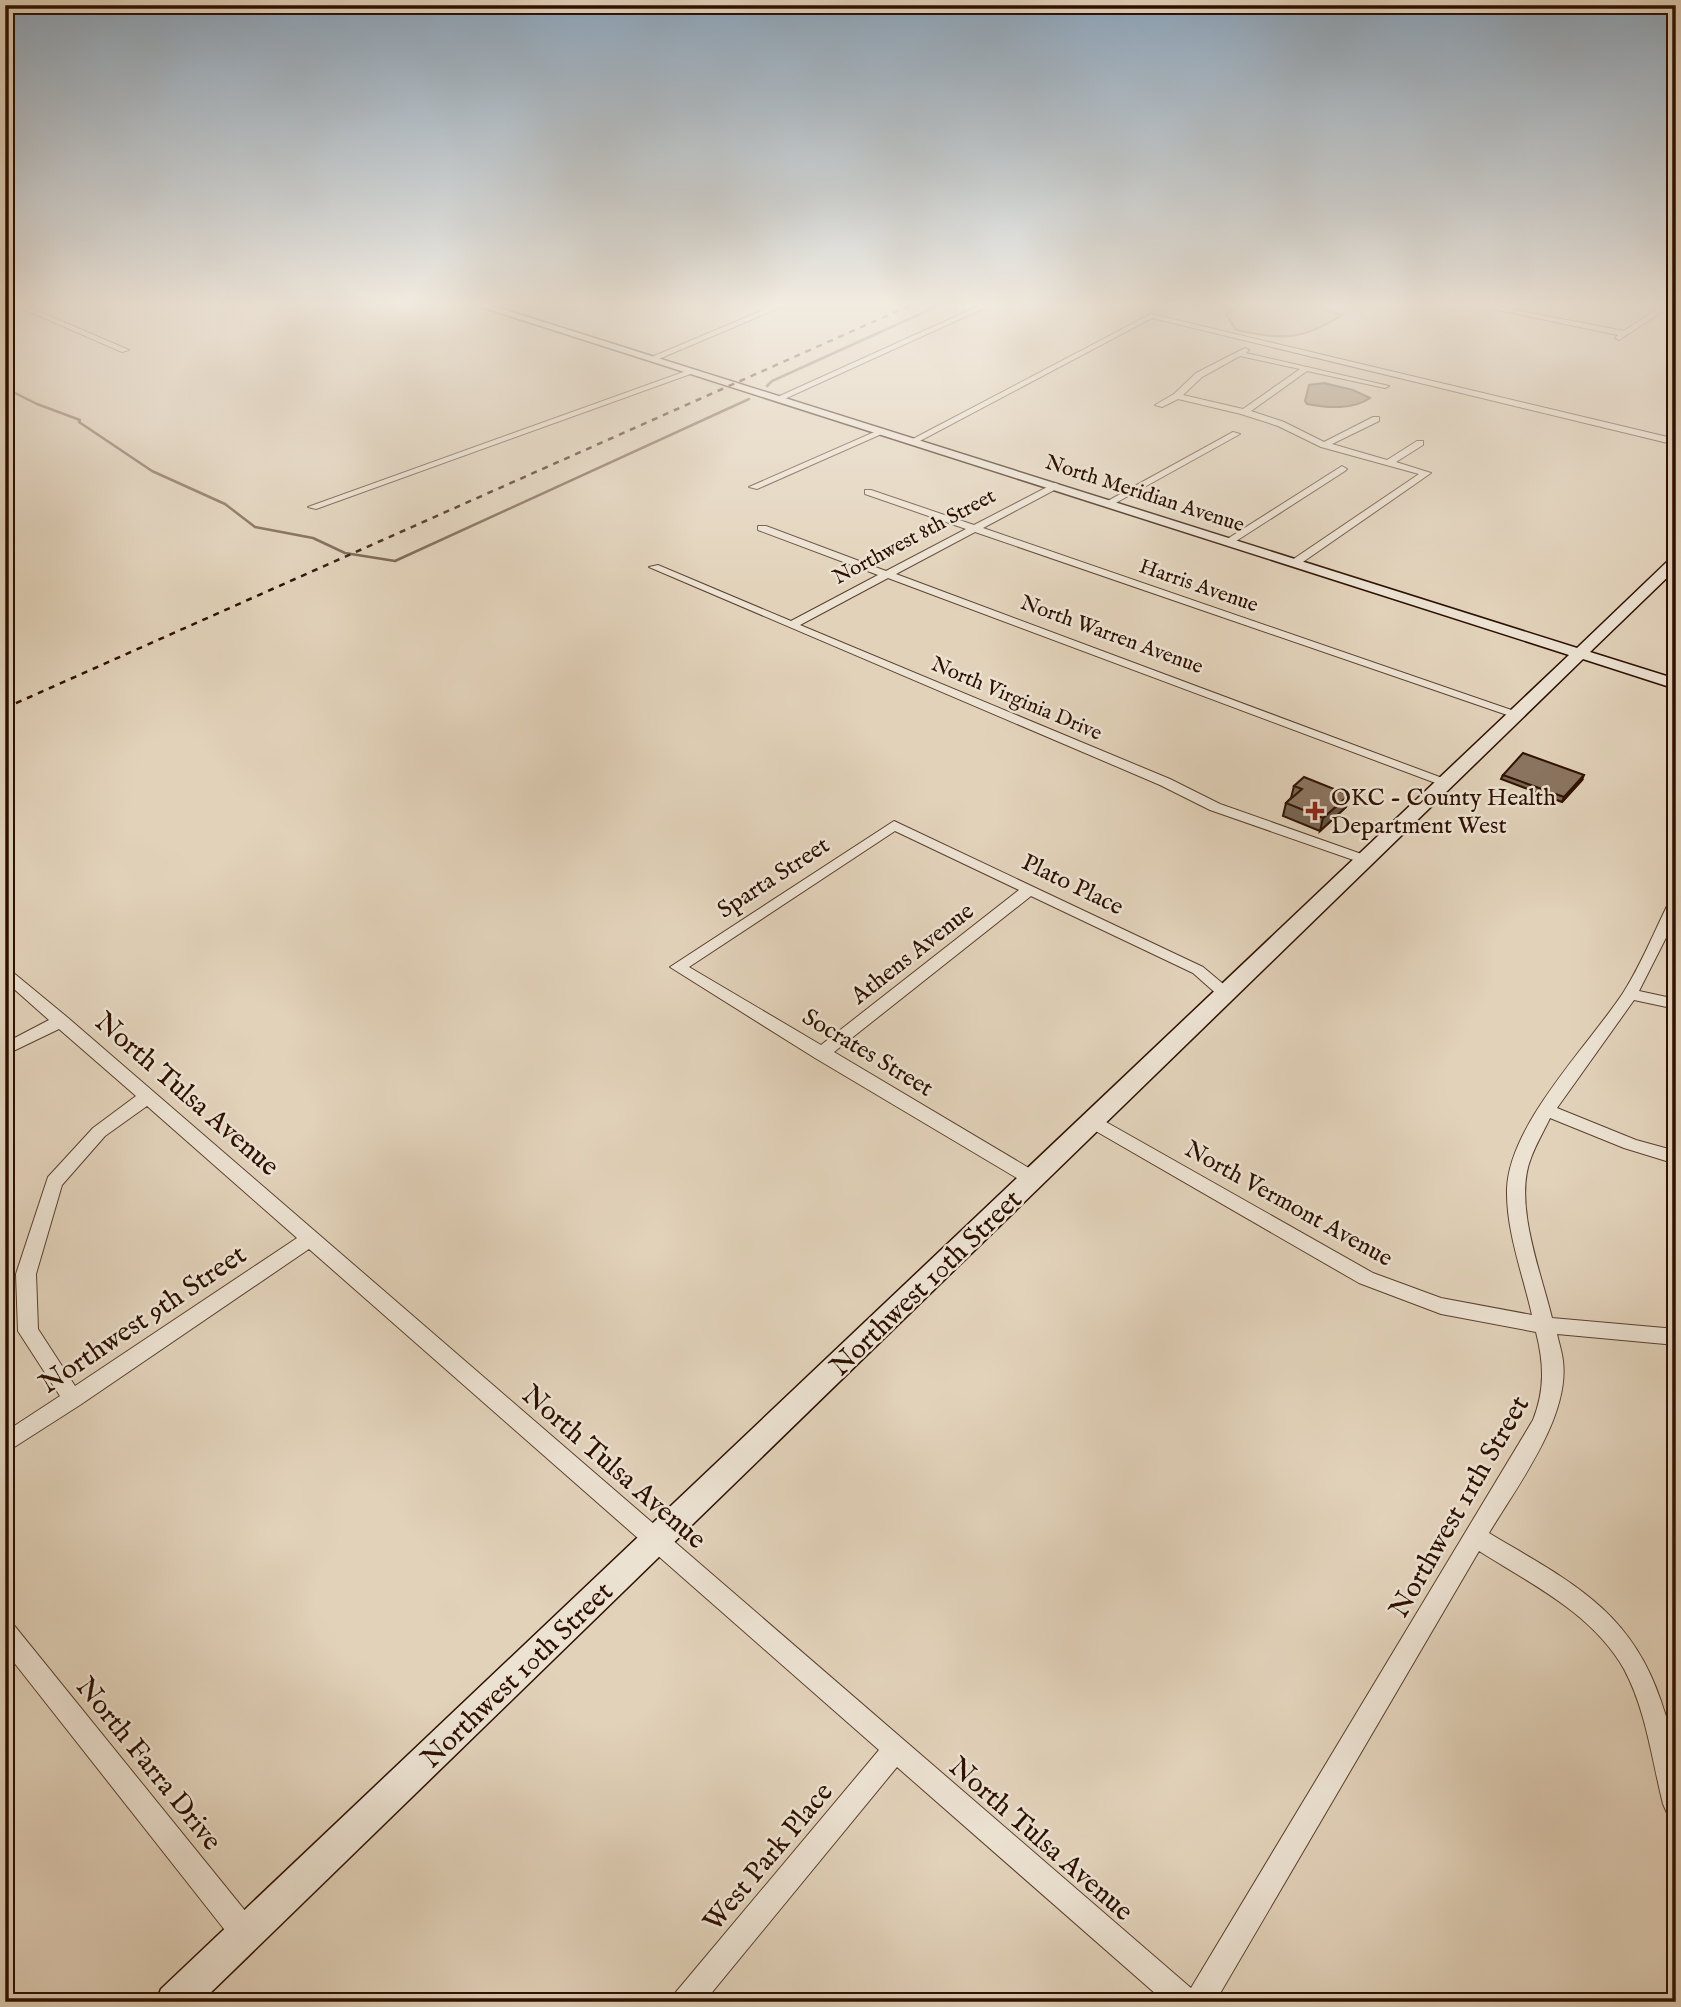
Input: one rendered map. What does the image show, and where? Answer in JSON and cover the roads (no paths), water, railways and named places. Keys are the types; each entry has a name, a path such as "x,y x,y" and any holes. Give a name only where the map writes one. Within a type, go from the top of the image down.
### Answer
{"main road":[{"name":"North Meridian Avenue","path":"778,399 1676,684"},
{"name":"Northwest 10th Street","path":"174,2002 1676,561"}],"street":[{"path":"313,506 617,399"},
{"path":"913,441 994,399"},
{"path":"1159,405 1172,399"},
{"path":"1189,399 1244,411 1282,424 1324,445 1426,473 1296,562"},
{"path":"1244,411 1262,399"},
{"path":"1494,399 1676,443"},
{"path":"1324,445 1376,419"},
{"path":"754,487 881,432"},
{"path":"1109,503 1236,434"},
{"path":"1390,462 1420,443"},
{"path":"1228,541 1364,456"},
{"name":"Northwest 8th Street","path":"793,624 1055,486"},
{"name":"Harris Avenue","path":"868,492 1517,714"},
{"name":"North Warren Avenue","path":"762,528 1446,782"},
{"name":"North Virginia Drive","path":"654,567 1172,785 1215,807 1365,860"},
{"name":"Plato Place","path":"894,825 1198,970 1226,993"},
{"name":"Sparta Street","path":"678,967 894,825"},
{"name":"Athens Avenue","path":"821,1054 1030,889"},
{"name":"Northwest 11th Street","path":"1199,2002 1542,1423 1554,1384 1553,1360 1517,1213 1516,1187 1521,1159 1546,1110 1630,994 1676,902"},
{"name":"Socrates Street","path":"678,967 1033,1179"},
{"name":"North Tulsa Avenue","path":"8,979 61,1021 1186,2002"},
{"path":"1630,994 1676,1004"},
{"path":"5,1050 61,1021"},
{"path":"73,1399 28,1331 26,1274 54,1182 99,1132 147,1097"},
{"path":"1546,1110 1630,1144 1676,1158"},
{"name":"North Vermont Avenue","path":"1093,1122 1366,1278 1440,1306 1500,1319 1676,1337"},
{"name":"Northwest 9th Street","path":"5,1444 309,1240"},
{"path":"1475,1537 1568,1596 1615,1637 1632,1660 1645,1690 1676,1804"},
{"name":"North Farra Drive","path":"5,1632 245,1933"},
{"name":"West Park Place","path":"686,2002 895,1750"}],"waterway":[{"path":"26,399 80,420 79,422 152,471 225,504 255,527 313,538 345,553 395,561 749,399"}],"railway":[{"path":"5,708 700,399"}],"place":[{"name":"OKC - County Health Department West","path":"1315,811"}]}
